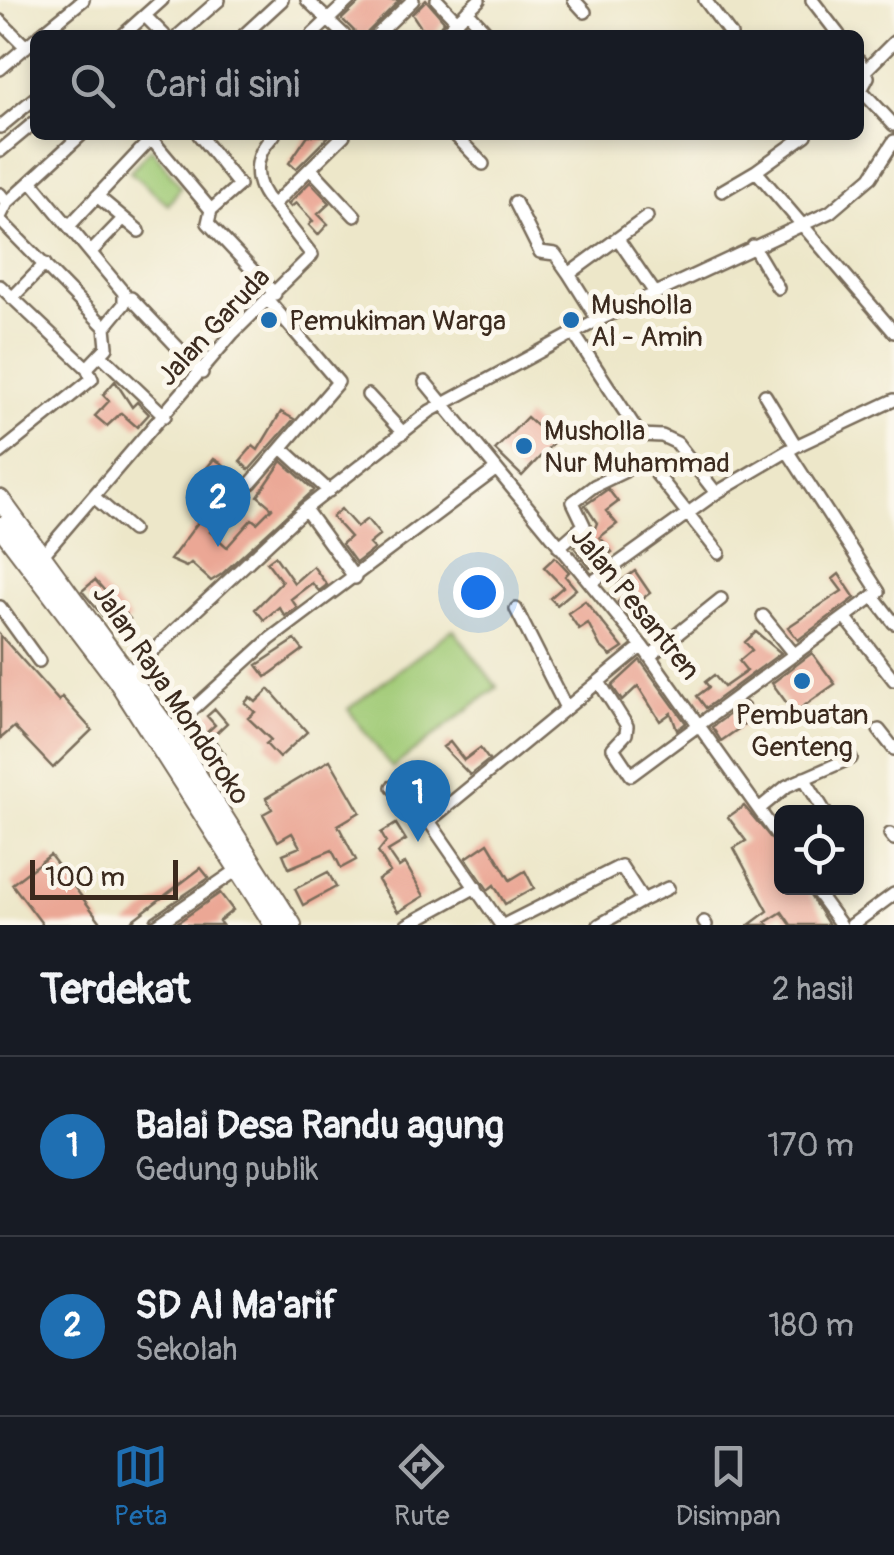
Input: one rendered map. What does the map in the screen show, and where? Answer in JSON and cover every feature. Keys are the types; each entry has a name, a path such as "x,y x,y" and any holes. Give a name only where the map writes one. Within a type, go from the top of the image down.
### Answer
{"highway":[{"name":"Jalan Raya Mondoroko","path":"0,499 169,731 274,925"},
{"name":"Jalan Raya Mondoroko","path":"0,526 118,680 244,865 292,925"}],"street":[{"path":"56,30 82,0"},
{"path":"131,30 162,0"},
{"path":"185,30 219,0"},
{"path":"249,30 282,0"},
{"path":"308,0 339,30"},
{"path":"317,30 349,0"},
{"path":"382,30 413,0"},
{"path":"437,0 482,30"},
{"path":"447,30 479,0"},
{"path":"574,0 585,12"},
{"path":"705,0 727,30"},
{"path":"812,0 830,30"},
{"path":"147,18 159,30"},
{"path":"0,21 30,39"},
{"path":"864,64 894,42"},
{"path":"0,69 30,44"},
{"path":"864,96 894,125"},
{"path":"0,127 30,102"},
{"path":"0,151 30,126"},
{"path":"77,140 32,182 4,199 0,219 106,327 108,347 83,366"},
{"path":"70,225 147,140"},
{"path":"153,140 211,210"},
{"path":"203,140 239,184 211,210 208,223 338,382 301,420 283,449 252,483"},
{"path":"266,140 260,151 257,175 260,192 273,205 339,140"},
{"path":"460,140 483,164"},
{"path":"722,191 799,140"},
{"path":"129,674 305,509 438,406 598,320 752,246 803,226 858,190 894,141"},
{"path":"312,169 356,216"},
{"path":"756,170 894,332"},
{"path":"32,182 126,300 106,327"},
{"path":"98,196 139,231"},
{"path":"515,202 540,252 555,254 598,320"},
{"name":"Jalan Garuda","path":"43,555 202,372 312,255 273,205"},
{"path":"568,274 647,218"},
{"path":"91,252 123,219"},
{"path":"618,239 655,292"},
{"path":"752,246 778,288"},
{"path":"12,298 46,264"},
{"path":"0,286 92,379 0,453"},
{"path":"131,298 202,372"},
{"path":"574,334 640,435 662,436 677,443 716,493"},
{"path":"100,354 165,416"},
{"name":"Jalan Pesantren","path":"425,382 488,475 559,547 646,651 774,831"},
{"path":"368,395 403,434"},
{"path":"764,396 894,622"},
{"path":"591,583 716,493 792,449 894,400"},
{"path":"283,449 330,492"},
{"path":"650,466 719,552"},
{"path":"559,547 584,525 573,502 594,486 625,472"},
{"path":"169,731 270,640 488,475"},
{"path":"94,496 132,530"},
{"path":"305,509 355,578"},
{"path":"600,682 627,726 626,734 612,748 628,774 894,582"},
{"path":"429,821 600,682 721,599"},
{"path":"0,608 39,661"},
{"path":"516,609 566,708"},
{"path":"762,616 793,653"},
{"path":"845,616 894,680"},
{"path":"880,730 894,749"},
{"path":"759,809 804,778 851,758"},
{"path":"804,778 821,805"},
{"path":"392,787 429,821 503,925 613,866 628,871 643,900"},
{"path":"158,925 244,865"},
{"path":"408,925 476,887"},
{"path":"598,925 668,888"},
{"path":"852,925 894,894"},
{"path":"819,895 840,925"}],"green space":[{"path":"151,148 181,187 168,205 130,172"},
{"path":"453,629 497,687 392,768 348,709"}],"building":[{"path":"362,0 400,0 370,30 353,30 342,19"},
{"path":"426,0 444,21 437,30 423,30 412,14"},
{"path":"305,140 325,140 296,169 289,163"},
{"path":"310,182 330,203 318,214 328,224 318,235 309,225 313,221 296,203 291,207 288,204"},
{"path":"115,381 132,407 137,402 149,414 137,427 121,413 107,426 95,416 109,401 103,395"},
{"path":"281,412 294,419 249,470 240,461 253,446 258,450"},
{"name":"Musholla Nur Muhammad","path":"527,417 554,442 522,476 495,450"},
{"path":"214,459 224,465 216,478 221,482 214,492 217,494 208,506 189,490"},
{"path":"282,461 314,490 222,574 211,581 191,563 186,567 170,560 210,506 223,517 210,532 227,547 252,519 257,523 272,508 258,496"},
{"path":"608,489 618,502 606,511 617,524 600,537 612,552 590,568 574,547 593,533 597,523 585,505"},
{"path":"341,509 357,527 367,519 380,535 369,544 374,549 356,563 342,544 350,537 332,517"},
{"path":"275,556 294,583 313,566 327,585 319,591 312,583 291,599 297,607 285,616 279,607 264,620 255,609 282,582 267,562"},
{"path":"555,557 569,572 565,576 576,589 557,605 550,598 563,587 544,567"},
{"path":"635,571 650,593 625,611 618,602 625,596 617,584"},
{"path":"839,574 855,598 798,640 788,627 842,591 833,579"},
{"path":"95,580 130,619 116,632 82,591"},
{"path":"585,601 623,648 611,656 600,646 588,623 579,629 568,613"},
{"path":"756,632 781,653 706,708 697,696 709,687 705,682 714,675 724,687 747,671 739,661 752,650 745,642"},
{"path":"0,635 59,701 62,697 92,730 53,768 14,727 0,739"},
{"path":"295,640 303,650 266,677 257,665"},
{"path":"812,653 835,684 794,713 772,683"},
{"path":"640,660 686,723 677,730 671,713 660,721 638,686 622,701 612,686"},
{"path":"269,689 307,732 279,758 266,744 271,740 248,718 255,712 245,703 250,697 256,702"},
{"path":"746,702 749,705 740,713 747,723 721,741 712,727"},
{"path":"215,709 227,723 212,737 225,754 213,766 193,745 215,725 207,716"},
{"path":"450,742 464,760 480,748 489,760 470,775 443,747"},
{"path":"330,760 360,812 338,825 356,860 341,868 332,850 289,868 283,854 300,847 292,833 278,841 263,814 272,809 266,798"},
{"path":"744,806 774,842 774,895 810,895 829,925 791,925 782,912 766,922 769,925 749,925 768,911 734,848 746,841 728,817"},
{"path":"396,824 406,840 388,851 399,867 405,863 424,896 398,912 378,880 390,872 378,852 386,842 381,833"},
{"path":"488,843 510,880 525,871 534,888 505,904 494,885 488,890 466,858"},
{"path":"50,855 103,925 43,925 12,884"},
{"path":"201,868 209,878 152,917 148,925 126,925"},
{"path":"328,872 336,887 303,905 295,889"},
{"path":"220,893 233,910 219,921 222,925 174,925"}],"place":[{"name":"Pemukiman Warga","path":"269,320"},
{"name":"Musholla Al - Amin","path":"571,320"},
{"name":"Musholla Nur Muhammad","path":"524,446"},
{"name":"SD Al Ma'arif","path":"218,547"},
{"name":"Pembuatan Genteng","path":"802,681"},
{"name":"Balai Desa Randu agung","path":"418,842"}]}
